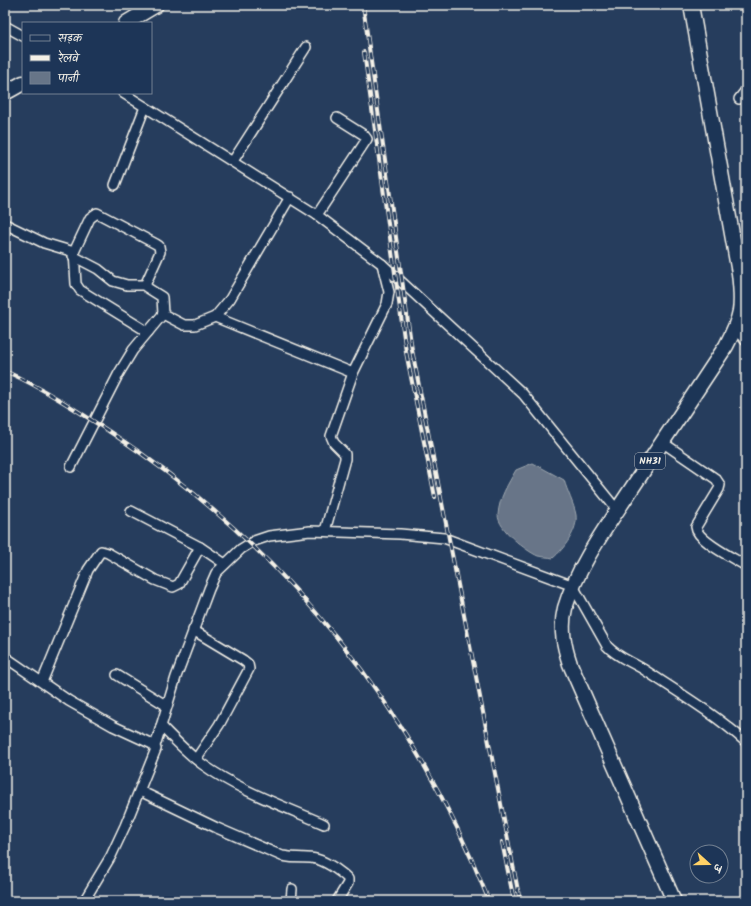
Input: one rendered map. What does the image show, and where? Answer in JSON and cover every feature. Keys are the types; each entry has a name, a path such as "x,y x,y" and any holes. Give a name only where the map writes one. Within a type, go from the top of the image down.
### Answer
{"highway":[{"path":"128,22 156,5"},
{"name":"NH31","path":"674,901 570,664 564,643 562,628 565,609 573,586 618,510 726,346 735,328 742,308 742,271 691,5"},
{"path":"5,94 22,84"}],"street":[{"path":"5,26 22,35"},
{"path":"233,161 306,47"},
{"path":"739,99 746,90"},
{"path":"124,94 317,214 382,264 523,394 618,510"},
{"path":"115,185 145,107"},
{"path":"317,214 367,140 364,135 337,118"},
{"path":"163,314 184,325 195,325 215,317 230,299 290,198"},
{"path":"146,285 160,252 159,246 101,214 93,214 73,254 76,284 80,290 148,332"},
{"path":"5,224 44,243 73,254 98,269 113,281 127,286 146,285 162,297 163,314 133,350 119,373 70,467"},
{"path":"325,532 345,459 345,454 331,440 330,436 353,373 387,304 389,292 382,264"},
{"path":"215,317 353,373"},
{"path":"735,328 746,341"},
{"path":"662,442 716,479 720,485 719,490 696,527 696,530 701,538 746,566"},
{"path":"131,512 200,547 225,564"},
{"path":"84,901 111,856 155,755 154,746 209,588 216,573 241,549 254,541 268,536 310,531 400,534 449,540 573,586 607,646 613,652 641,668 709,713 746,742"},
{"path":"42,682 88,570 101,551 108,552 155,580 173,587 179,584 200,547"},
{"path":"194,630 248,664 249,669 219,724 196,759"},
{"path":"5,657 69,701 106,723 154,746"},
{"path":"117,676 168,706"},
{"path":"161,726 196,759 242,787 324,824"},
{"path":"140,791 217,828 282,856 297,858 311,857 322,860 348,879 348,883 337,901"},
{"path":"291,901 292,889"}],"water":[{"path":"533,463 564,480 576,515 573,533 562,550 553,558 538,556 520,545 507,533 499,521 498,515 502,497 516,470"}],"railway":[{"path":"363,5 412,350 520,901"},
{"path":"364,52 406,352 435,497"},
{"path":"5,371 47,392 73,408 113,434 175,479 234,528 288,581 337,638 382,699 423,763 458,830 489,901"},
{"path":"502,842 514,901"}]}
